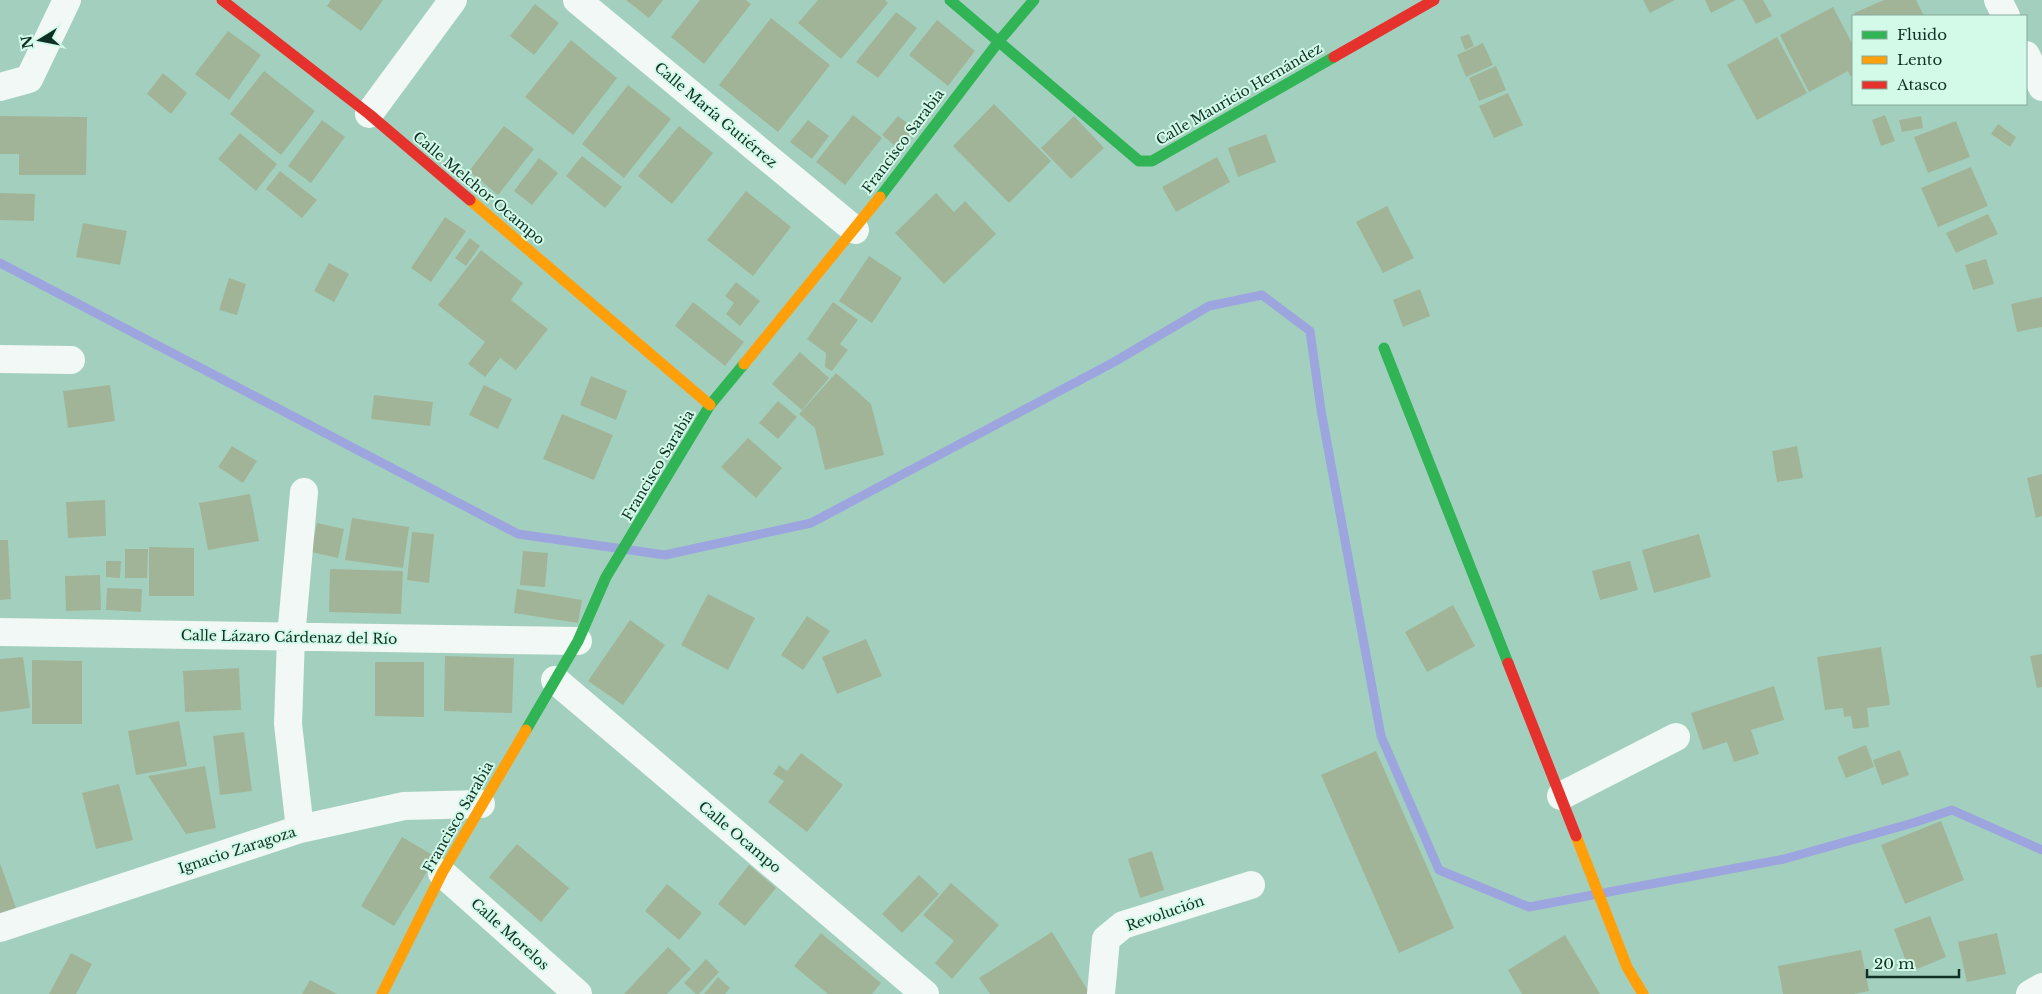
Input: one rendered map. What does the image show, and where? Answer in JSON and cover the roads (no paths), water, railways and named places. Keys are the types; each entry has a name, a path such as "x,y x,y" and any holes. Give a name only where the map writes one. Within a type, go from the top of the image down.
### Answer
{"street":[{"path":"0,87 29,79 67,0"},
{"name":"Calle Melchor Ocampo","path":"222,0 369,114 710,405"},
{"path":"369,114 453,0"},
{"name":"Calle María Gutiérrez","path":"578,0 855,230"},
{"name":"Calle Mauricio Hernández","path":"950,0 1138,161 1152,161 1434,0"},
{"name":"Francisco Sarabia","path":"382,994 442,873 578,641 606,577 638,528 710,405 855,230 999,41 1034,0"},
{"path":"1998,0 2006,15"},
{"path":"2027,57 2042,87"},
{"path":"1384,348 1627,967 1643,994"},
{"path":"0,359 71,360"},
{"path":"300,829 288,724 291,637 304,492"},
{"name":"Calle Lázaro Cárdenaz del Río","path":"0,632 578,641"},
{"name":"Calle Ocampo","path":"555,680 925,994"},
{"path":"1560,796 1676,737"},
{"name":"Ignacio Zaragoza","path":"0,928 300,829 404,806 481,804"},
{"name":"Calle Morelos","path":"442,873 578,994"},
{"name":"Revolución","path":"1101,994 1106,939 1123,925 1251,885"},
{"path":"2030,994 2042,987"}],"waterway":[{"path":"0,263 518,534 665,555 811,523 1114,362 1209,306 1262,295 1310,331 1321,410 1381,736 1439,870 1529,907 1784,859 1913,823 1952,810 2042,850"}]}
